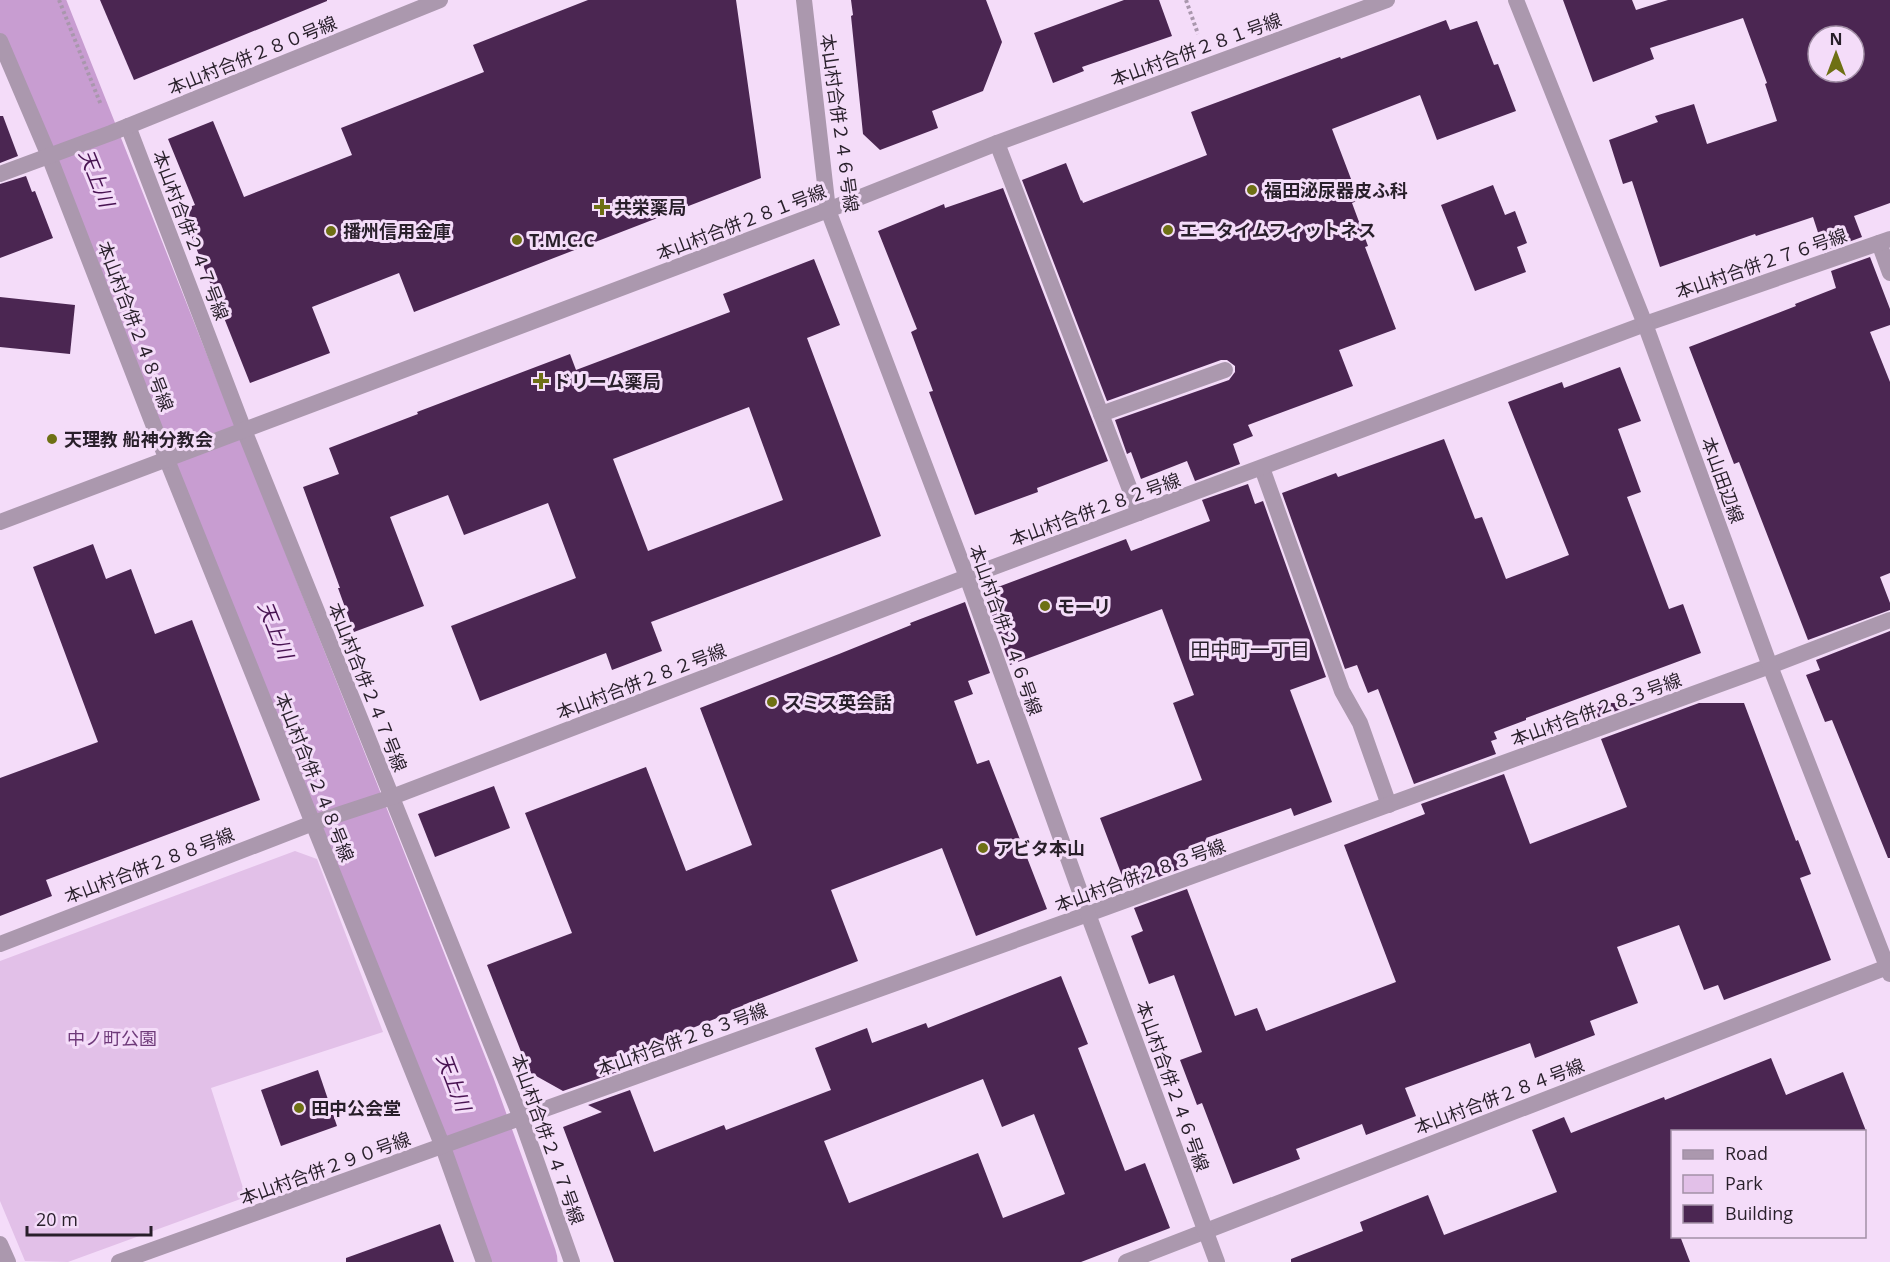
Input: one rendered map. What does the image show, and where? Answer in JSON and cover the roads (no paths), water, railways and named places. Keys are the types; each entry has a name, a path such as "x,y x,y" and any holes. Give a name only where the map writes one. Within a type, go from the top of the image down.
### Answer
{"street":[{"name":"本山村合併２８０号線","path":"0,174 111,133 440,0"},
{"name":"本山村合併２４６号線","path":"804,0 828,210 967,577 1088,914 1217,1262"},
{"name":"本山村合併２８１号線","path":"0,522 828,210 997,143 1387,0"},
{"name":"本山田辺線","path":"1516,0 1645,324 1770,666 1889,969"},
{"name":"本山村合併２４８号線","path":"0,41 49,156 167,460 442,1147 484,1262"},
{"name":"本山村合併２４７号線","path":"128,126 244,430 521,1118 572,1262"},
{"path":"997,143 1139,513"},
{"path":"1884,241 1890,273"},
{"name":"本山村合併２７６号線","path":"1645,324 1884,241"},
{"name":"本山村合併２８２号線","path":"313,823 392,797 967,577 1645,324"},
{"path":"1101,414 1225,370"},
{"path":"1262,468 1342,691 1360,723 1389,805"},
{"name":"本山村合併２８３号線","path":"442,1147 1389,805 1890,620"},
{"name":"本山村合併２８８号線","path":"0,944 313,823"},
{"name":"本山村合併２８４号線","path":"1126,1262 1889,969"},
{"name":"本山村合併２９０号線","path":"118,1262 442,1147"},
{"path":"0,1244 8,1262"}],"waterway":[{"name":"天上川","path":"26,0 458,1090 520,1262"}],"place":[{"name":"福田泌尿器皮ふ科","path":"1252,190"},
{"name":"共栄薬局","path":"602,207"},
{"name":"エニタイムフィットネス","path":"1168,230"},
{"name":"播州信用金庫","path":"331,231"},
{"name":"T.M.C.C","path":"517,240"},
{"name":"ドリーム薬局","path":"541,381"},
{"name":"天理教 船神分教会","path":"52,439"},
{"name":"モーリ","path":"1045,606"},
{"name":"スミス英会話","path":"772,702"},
{"name":"アビタ本山","path":"983,848"},
{"name":"田中公会堂","path":"299,1108"}],"district":[{"name":"田中町一丁目","path":"1250,649"}],"park label":[{"name":"中ノ町公園","path":"112,1038"}]}
